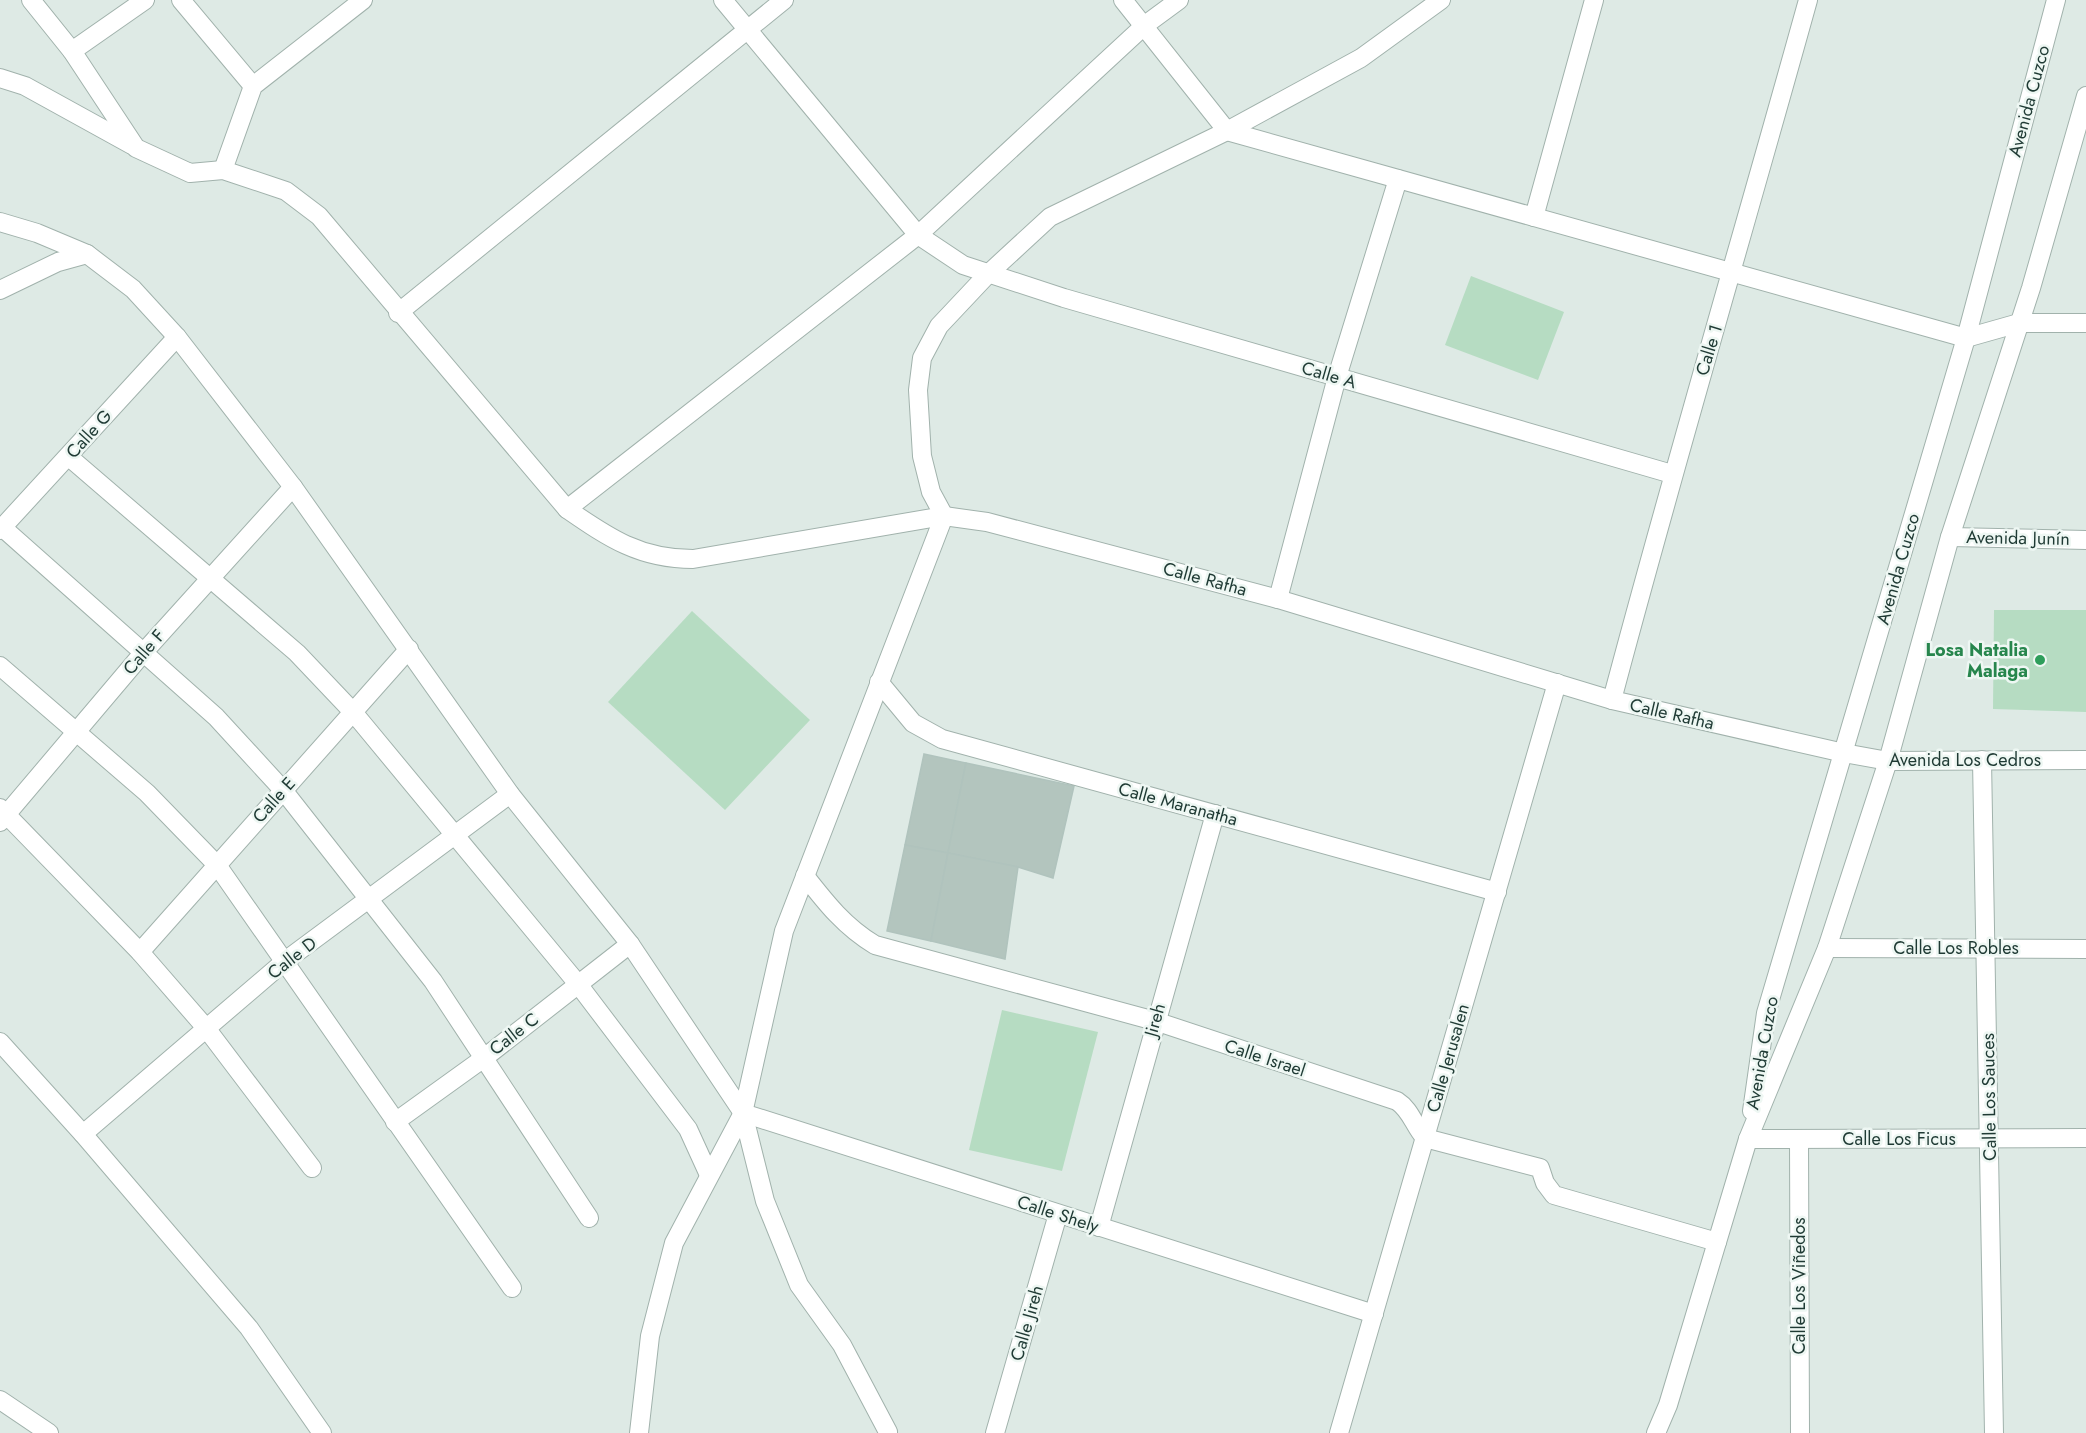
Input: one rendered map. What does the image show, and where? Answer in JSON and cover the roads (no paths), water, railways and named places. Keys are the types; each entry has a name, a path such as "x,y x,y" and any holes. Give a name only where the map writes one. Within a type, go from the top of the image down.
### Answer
{"street":[{"path":"31,0 72,51 136,148"},
{"path":"72,51 145,0"},
{"path":"181,0 253,86"},
{"path":"0,78 25,86 136,148 190,174 223,170 253,86 363,0"},
{"name":"Calle A","path":"723,0 745,30 918,235 963,266 987,275 1672,474"},
{"path":"398,313 784,0"},
{"path":"1123,0 1227,131 1966,338 2019,323 2086,323"},
{"path":"567,509 918,235 1145,25 1179,0"},
{"path":"639,1433 650,1336 672,1253 709,1175 743,1113 784,931 944,516 931,492 922,456 918,390 922,358 939,326 987,275 1050,217 1227,131 1361,58 1441,0"},
{"path":"1534,217 1594,0"},
{"name":"Calle 1","path":"1612,700 1672,474 1732,272 1808,0"},
{"name":"Avenida Cuzco","path":"1748,1138 1766,1013 1966,338 2056,0"},
{"name":"Avenida Cuzco","path":"1656,1433 1668,1405 1748,1138 1827,948 1888,761 1950,537 2019,323 2086,96"},
{"name":"Calle Rafha","path":"223,170 286,191 319,216 398,313 567,509 620,543 667,559 693,559 944,516 1026,531 1278,599 1612,700 1844,753"},
{"path":"1278,599 1337,377 1398,179"},
{"path":"0,222 37,233 87,254 133,289 177,337 293,487 510,794 630,944 743,1113 765,1201 799,1285 842,1345 891,1433"},
{"path":"0,290 58,262 87,254"},
{"name":"Calle G","path":"2,529 177,337"},
{"path":"69,457 297,653 353,712 578,984 688,1129 709,1175"},
{"name":"Calle F","path":"3,815 209,578 293,487"},
{"path":"2,529 216,717 283,790 433,981 589,1218"},
{"name":"Avenida Junín","path":"1950,537 2086,540"},
{"name":"Calle E","path":"140,952 409,649"},
{"path":"0,666 147,793 217,865 512,1288"},
{"name":"Calle Maranatha","path":"879,682 913,723 942,739 1497,892"},
{"name":"Calle Jerusalen","path":"1339,1433 1557,683"},
{"name":"Avenida Los Cedros","path":"1844,753 1888,761 2086,760"},
{"name":"Calle Los Sauces","path":"1982,760 1994,1433"},
{"name":"Calle D","path":"83,1134 285,961 510,794"},
{"name":"Jireh","path":"1099,1227 1215,814"},
{"path":"3,815 140,952 206,1028 312,1168"},
{"name":"Calle Israel","path":"805,876 832,911 852,931 875,945 1155,1021 1397,1101 1408,1110 1416,1127 1425,1138"},
{"name":"Calle C","path":"395,1122 484,1058 630,944"},
{"name":"Calle Los Robles","path":"1827,948 2086,949"},
{"path":"0,1042 83,1134 249,1328 322,1433"},
{"name":"Calle Shely","path":"743,1113 1374,1314"},
{"path":"1425,1138 1540,1168 1545,1183 1554,1195 1717,1242"},
{"name":"Calle Los Ficus","path":"1748,1138 2086,1138"},
{"name":"Calle Los Viñedos","path":"1799,1139 1800,1433"},
{"name":"Calle Jireh","path":"995,1433 1058,1214"},
{"path":"0,1400 50,1433"},
{"name":"Avenida Cuzco","path":"1668,1405 1669,1433"}],"place":[{"name":"Losa Natalia Malaga","path":"2040,660"}]}
